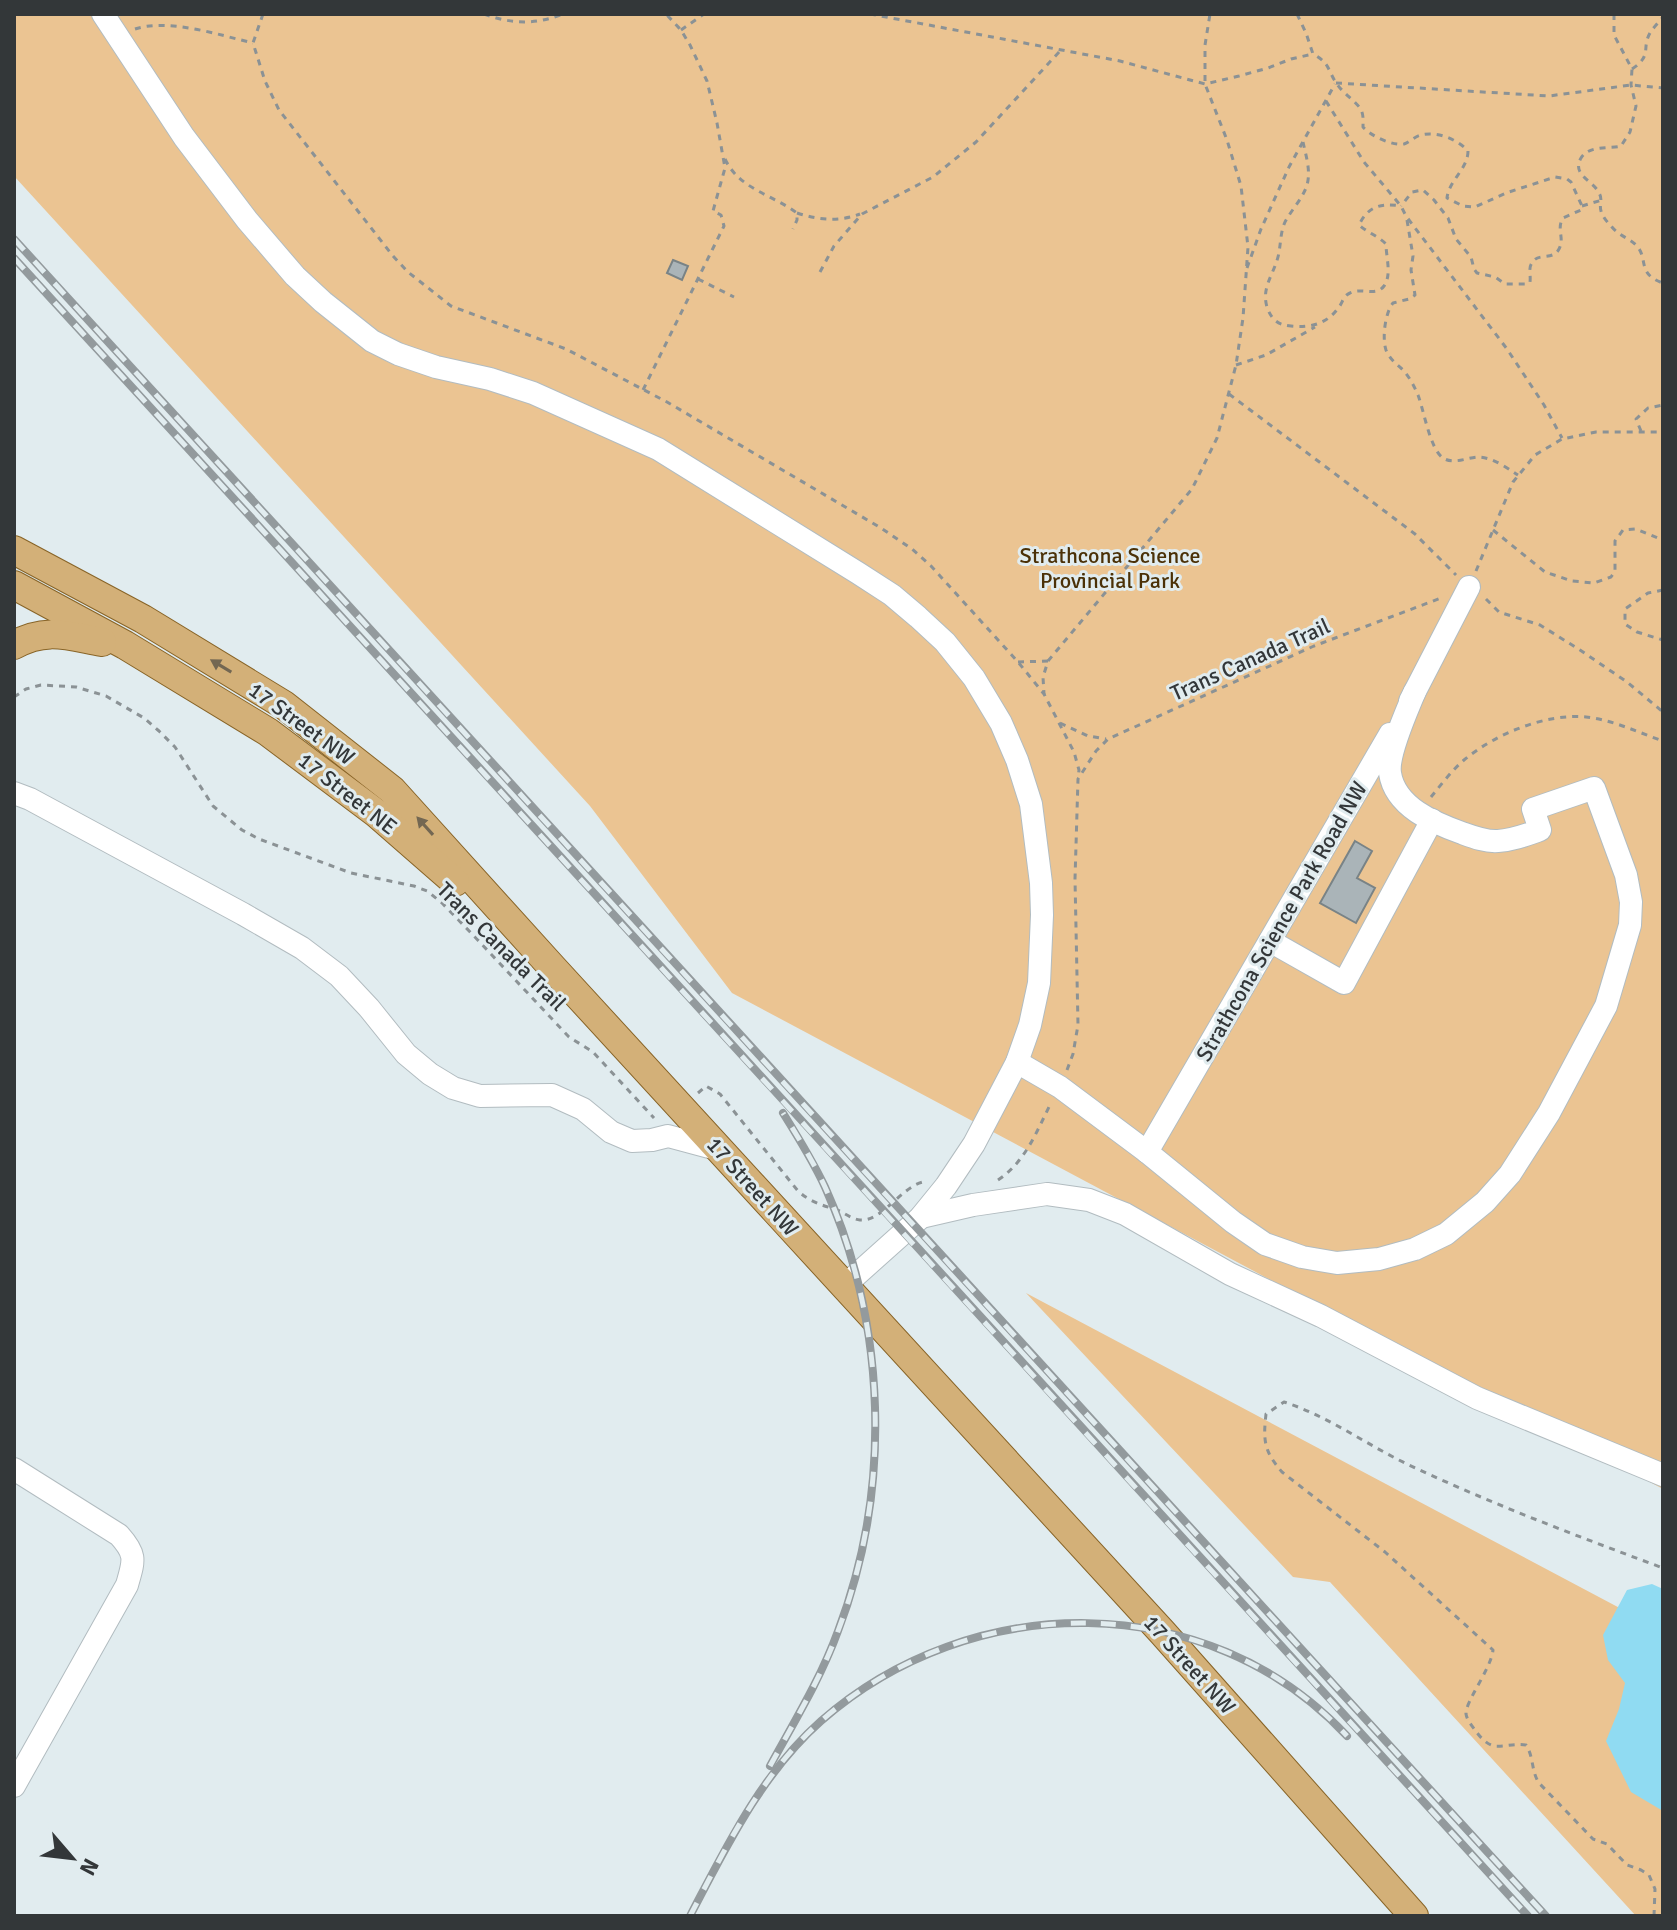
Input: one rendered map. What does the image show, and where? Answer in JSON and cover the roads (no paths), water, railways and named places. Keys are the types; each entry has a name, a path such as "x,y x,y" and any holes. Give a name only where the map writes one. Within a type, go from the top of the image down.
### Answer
{"main road":[{"name":"17 Street NW","path":"20,553 143,619 284,705 392,790 1162,1632 1414,1916"},
{"path":"14,583 125,645"},
{"path":"14,645 48,633 125,645"},
{"name":"17 Street NE","path":"125,645 268,732 376,813 552,967"}],"street":[{"path":"103,14 184,137 247,220 295,276 372,341 417,362 490,379 533,393 658,449 892,595 945,642 974,678 1001,723 1031,804 1041,883 1039,983 1030,1025 1017,1062 974,1144 946,1186 921,1217 844,1286"},
{"path":"14,583 20,553"},
{"name":"Strathcona Science Park Road NW","path":"1147,1152 1415,691 1469,587"},
{"name":"Strathcona Science Park Road NW","path":"1017,1062 1060,1087 1265,1244 1302,1257 1337,1263 1379,1259 1415,1249 1446,1234 1485,1202 1510,1174 1549,1113 1606,1006 1630,925 1631,902 1626,875 1594,788 1533,809 1540,830 1495,841 1441,826 1411,808 1394,787 1389,770 1395,744 1415,691"},
{"path":"14,793 302,948 339,976 406,1054 453,1088 480,1096 552,1095 583,1109 611,1132 632,1141 668,1136 721,1150"},
{"path":"1270,941 1344,983 1425,817"},
{"path":"921,1217 973,1205 1047,1194 1089,1200 1125,1214 1230,1274 1321,1316 1477,1398 1663,1475"},
{"path":"14,1469 119,1535 132,1549 133,1565 127,1585 14,1786"}],"water":[{"path":"1652,1584 1663,1589 1663,1811 1631,1792 1606,1741 1625,1683 1608,1660 1603,1635 1627,1590"}],"railway":[{"path":"14,239 1546,1916"},
{"path":"14,258 1528,1916"},
{"path":"770,1766 815,1683 838,1631 855,1577 867,1521 874,1464 875,1408 871,1351 861,1295 846,1240 825,1187 783,1113"},
{"path":"690,1916 747,1812 800,1741 821,1721 881,1678 947,1647 1017,1628 1088,1623 1159,1631 1227,1652 1291,1687 1347,1736"}],"park label":[{"name":"Strathcona Science Provincial Park","path":"1110,568"}]}
